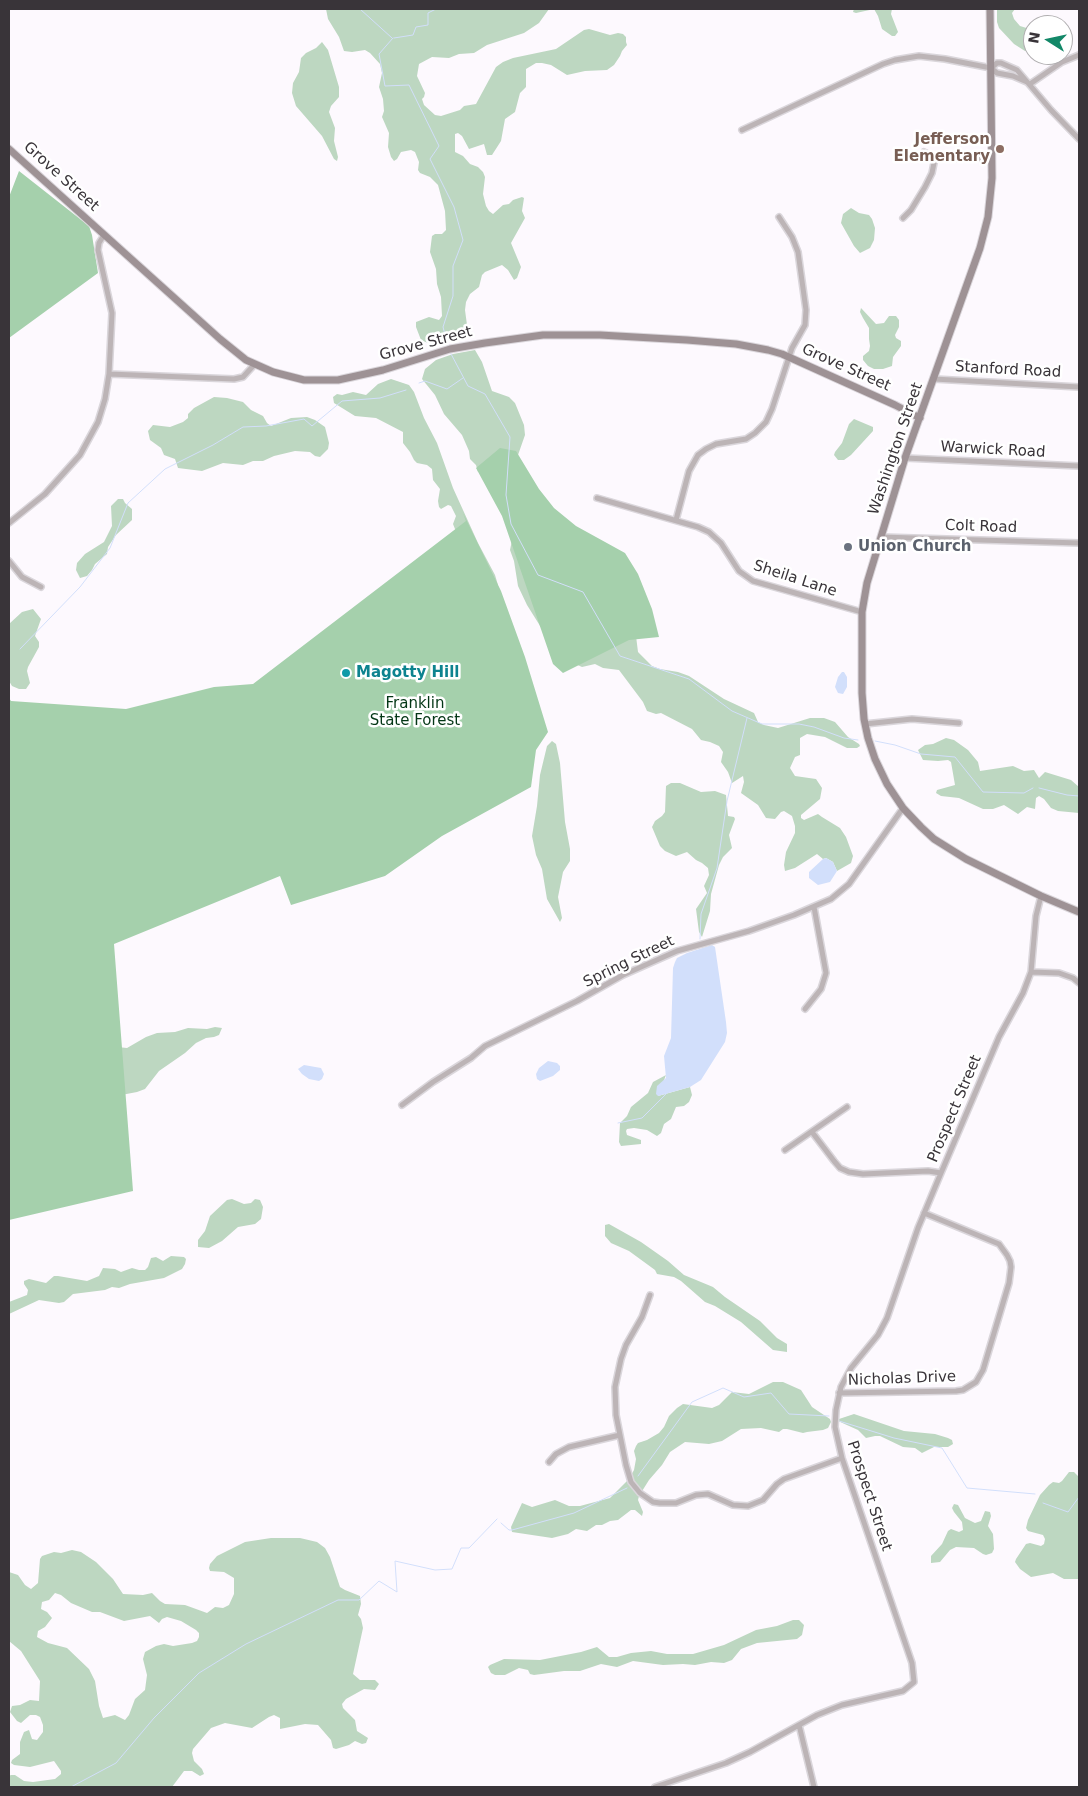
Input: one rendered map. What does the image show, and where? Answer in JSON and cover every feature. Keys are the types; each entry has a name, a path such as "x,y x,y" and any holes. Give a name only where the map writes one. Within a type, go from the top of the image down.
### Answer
{"main road":[{"name":"Washington Street","path":"990,9 991,197 983,239 905,458 868,583 862,612 862,693 865,724 875,759 890,790 903,808 921,827 946,847 966,859 1041,896 1079,912"},
{"name":"Grove Street","path":"9,149 239,355 254,365 296,379 326,382 351,378 449,349 543,336 600,335 736,344 768,350 895,405 920,418"}],"street":[{"path":"1030,84 1062,62 1079,55"},
{"path":"742,130 883,64 919,56 945,58 991,68 997,73 1013,76 1030,84"},
{"path":"991,68 997,63 1011,66 1021,72 1051,110 1079,139"},
{"path":"924,152 935,158 943,159 992,158"},
{"path":"903,218 911,210 932,174 935,158"},
{"path":"676,520 689,471 696,458 706,449 746,439 761,428 772,409 789,358 805,325 806,310 798,252 792,236 779,217"},
{"path":"9,523 45,494 80,454 98,422 109,374 112,313 98,250 104,235"},
{"path":"109,374 234,379 246,374 254,365"},
{"name":"Stanford Road","path":"934,379 1079,387"},
{"name":"Warwick Road","path":"905,458 1079,466"},
{"name":"Sheila Lane","path":"597,498 676,520 712,534 721,543 739,571 753,581 862,612"},
{"name":"Colt Road","path":"882,537 1079,543"},
{"path":"9,561 22,578 42,587"},
{"path":"865,724 912,719 959,723"},
{"name":"Spring Street","path":"402,1104 471,1058 485,1046 577,1002 623,976 677,951 749,931 831,899 849,884 903,808"},
{"name":"Prospect Street","path":"654,1787 671,1785 726,1763 817,1715 842,1705 903,1691 909,1687 914,1679 912,1663 842,1458 835,1427 836,1410 839,1394 851,1368 874,1341 884,1324 924,1213 999,1037 1031,972 1036,916 1041,896"},
{"path":"804,1009 821,989 826,973 814,907"},
{"path":"1031,972 1059,973 1073,978 1079,983"},
{"path":"786,1150 847,1107"},
{"path":"812,1132 840,1168 849,1172 863,1174 928,1171 941,1173"},
{"name":"Nicholas Drive","path":"839,1394 963,1390 976,1382 984,1370 1009,1282 1011,1267 1008,1255 999,1244 924,1213"},
{"path":"650,1295 642,1317 626,1345 617,1373 614,1401 628,1473 636,1488 653,1502 676,1503 702,1494 715,1496 738,1506 753,1504 763,1500 773,1488 784,1480 842,1458"},
{"path":"549,1462 556,1454 569,1447 620,1435"},
{"path":"799,1725 814,1787"}],"green space":[{"path":"326,9 549,9 539,23 524,33 487,45 474,53 459,54 449,58 432,57 419,64 417,76 425,93 422,99 424,105 435,115 441,116 460,110 464,106 476,104 496,67 503,62 513,58 556,49 584,30 589,29 610,35 618,33 626,37 627,45 614,65 607,70 585,71 567,75 551,65 542,63 536,63 526,69 526,87 520,93 515,112 505,119 501,141 492,155 487,155 484,144 469,149 462,136 458,133 455,134 455,152 483,172 485,177 483,194 489,211 493,214 503,205 522,197 524,198 522,211 525,218 511,243 521,267 517,278 514,280 508,270 502,265 485,272 482,275 479,287 470,294 466,302 466,331 449,340 438,339 428,343 421,340 416,327 416,322 429,317 439,320 442,316 436,269 430,252 432,236 442,234 446,230 445,211 438,185 430,177 420,173 418,170 419,162 415,152 411,150 401,152 394,161 391,157 388,147 389,133 382,117 384,111 379,87 382,73 380,64 365,50 344,51 339,37 328,19"},
{"path":"854,9 874,9 856,13 853,12"},
{"path":"874,9 892,9 891,14 898,32 895,36 882,29"},
{"path":"997,9 1015,9 1012,13 1014,19 1023,27 1023,50 1014,44 999,28"},
{"path":"322,42 328,50 339,87 339,97 331,106 329,112 335,128 334,141 338,157 337,161 334,159 322,136 296,106 292,93 293,83 299,72 301,58"},
{"path":"19,171 89,226 98,273 9,338 9,197"},
{"path":"851,208 859,213 869,215 875,228 874,240 870,248 860,253 841,223 843,214"},
{"path":"861,308 876,324 884,323 889,316 896,316 899,320 899,327 895,335 901,341 901,346 893,357 892,366 874,369 863,360 863,356 869,351 870,346 869,328 860,312"},
{"path":"475,350 482,362 492,391 509,397 515,403 524,425 525,435 518,455 478,472 476,465 470,459 469,451 462,435 444,414 435,395 422,379 425,369 436,360 453,354"},
{"path":"391,379 409,385 414,392 424,418 437,443 453,488 498,585 496,586 457,534 453,524 456,516 451,506 448,505 441,509 439,507 440,489 433,480 432,469 414,460 403,443 403,432 376,418 355,416 334,403 333,397 337,394 342,395 353,392 366,395 378,384"},
{"path":"214,397 243,402 251,410 263,416 271,426 291,418 307,417 315,420 325,427 329,443 328,449 320,457 310,452 295,451 243,465 223,463 202,471 178,468 175,459 164,455 161,448 150,440 148,431 153,425 170,427 183,422 194,408"},
{"path":"854,419 873,427 873,431 851,455 844,460 838,460 834,455 835,452 842,443 849,424"},
{"path":"500,448 516,451 539,489 554,508 576,526 625,553 638,574 652,609 659,637 629,640 563,673 553,664 502,516 476,468"},
{"path":"118,499 123,499 132,509 132,520 116,535 108,547 107,554 95,564 87,576 80,578 76,570 77,563 85,554 104,542 112,526 111,506"},
{"name":"Franklin State Forest","path":"463,513 501,591 525,657 548,732 536,750 531,787 442,836 385,876 291,905 280,876 114,944 133,1191 9,1220 9,698 11,701 126,709 214,687 253,684 466,521"},
{"path":"512,540 636,636 638,652 652,666 689,676 724,699 754,713 758,722 764,725 778,728 810,718 824,718 835,722 848,737 859,744 860,746 857,748 847,748 825,737 807,734 800,738 800,755 795,757 790,768 795,776 816,779 822,788 820,799 801,815 801,818 804,820 818,814 840,828 846,837 853,856 851,863 837,871 833,862 826,858 823,859 817,854 795,868 785,871 786,852 795,833 792,816 784,811 775,819 766,818 758,805 741,793 744,782 743,776 732,783 728,772 721,762 723,752 719,746 701,740 692,729 661,713 656,714 647,711 643,702 619,670 603,668 595,664 582,667 571,662 552,645 527,605 518,586 514,561 510,550"},
{"path":"33,609 41,619 35,636 39,642 39,647 27,671 30,683 26,689 19,689 12,686 9,681 9,624 22,612"},
{"path":"946,738 954,740 968,750 978,762 980,771 1013,766 1024,771 1034,770 1039,778 1045,772 1071,780 1079,787 1079,813 1058,811 1051,808 1039,796 1036,798 1035,809 1027,807 1018,814 1004,805 993,809 983,809 959,798 941,796 936,793 937,790 955,785 951,762 948,760 923,760 918,750 925,745 933,744"},
{"path":"552,741 556,744 560,763 565,822 570,849 570,861 563,872 558,897 562,918 560,922 547,899 542,869 536,855 532,836 540,775 547,746"},
{"path":"671,783 680,783 701,792 715,791 726,795 728,816 735,819 729,835 732,848 723,857 719,865 711,894 710,911 702,937 699,932 696,909 707,893 704,886 709,875 708,868 687,852 676,856 665,851 660,846 652,827 655,821 665,812 666,786"},
{"path":"188,1028 207,1029 222,1028 219,1035 196,1043 159,1071 145,1089 137,1092 116,1096 9,1067 108,1046 127,1048 157,1033 175,1032"},
{"path":"666,1075 658,1096 690,1087 692,1095 689,1102 684,1106 676,1107 671,1119 664,1124 661,1133 657,1136 647,1130 627,1129 627,1135 641,1140 641,1144 621,1146 619,1142 620,1123 627,1116 631,1107 648,1093 653,1082"},
{"path":"232,1199 244,1204 251,1203 255,1199 260,1200 263,1207 261,1219 255,1224 238,1227 222,1241 209,1248 198,1247 198,1240 205,1231 210,1216 227,1200"},
{"path":"609,1224 641,1242 684,1275 713,1287 760,1321 777,1338 787,1344 787,1352 773,1350 741,1322 705,1302 681,1281 674,1277 657,1274 655,1270 629,1251 611,1243 605,1236 605,1225"},
{"path":"171,1256 184,1257 186,1259 185,1264 182,1269 164,1278 130,1284 119,1288 112,1287 105,1290 73,1294 64,1302 59,1303 39,1300 9,1314 9,1302 27,1295 28,1290 24,1281 29,1279 46,1283 54,1276 58,1276 87,1281 99,1276 103,1268 115,1269 121,1272 132,1268 145,1270 151,1258 156,1257 163,1261"},
{"path":"773,1382 783,1382 801,1390 812,1407 830,1419 831,1422 828,1428 803,1433 787,1429 779,1432 761,1428 741,1429 722,1441 709,1444 685,1442 670,1452 639,1496 638,1500 643,1512 642,1516 635,1510 631,1510 618,1520 596,1525 587,1531 576,1529 568,1534 552,1538 512,1532 511,1527 522,1503 532,1507 555,1500 569,1506 580,1506 610,1498 629,1479 634,1470 636,1459 634,1451 638,1443 659,1433 669,1416 683,1404 712,1408 719,1405 732,1392 749,1394"},
{"path":"854,1414 904,1431 935,1434 952,1440 953,1444 948,1447 934,1447 922,1453 915,1448 903,1447 880,1436 866,1438 858,1430 838,1421"},
{"path":"1069,1472 1074,1472 1079,1477 1079,1579 1064,1579 1053,1573 1031,1577 1020,1569 1015,1562 1016,1559 1026,1544 1030,1543 1041,1546 1044,1544 1045,1539 1043,1535 1028,1531 1026,1528 1028,1520 1040,1495 1053,1482 1059,1483 1062,1481"},
{"path":"954,1504 958,1505 965,1518 975,1523 981,1521 985,1511 990,1512 991,1516 988,1526 993,1534 994,1549 992,1553 986,1555 974,1548 956,1547 950,1550 940,1562 931,1563 931,1556 942,1544 948,1531 951,1529 959,1532 963,1530 962,1522 952,1508"},
{"path":"271,1538 300,1538 317,1542 325,1548 330,1557 340,1587 360,1596 361,1604 358,1615 363,1628 353,1674 360,1680 375,1680 379,1684 375,1690 364,1689 346,1699 342,1704 343,1708 355,1720 357,1731 368,1738 366,1743 362,1744 355,1741 336,1749 333,1748 331,1740 318,1725 305,1724 280,1729 280,1718 274,1715 252,1728 225,1723 211,1728 193,1749 192,1753 194,1761 204,1774 200,1776 192,1771 184,1771 172,1787 9,1787 9,1776 11,1775 15,1775 24,1781 33,1782 55,1779 61,1774 61,1771 54,1761 30,1767 11,1763 20,1754 20,1742 24,1732 29,1730 32,1739 37,1740 43,1732 43,1725 40,1717 36,1715 30,1715 21,1723 10,1712 12,1706 20,1705 30,1700 39,1701 40,1681 21,1651 9,1641 9,1572 18,1575 25,1585 31,1589 38,1583 40,1559 42,1556 54,1552 61,1553 72,1550 81,1552 96,1562 113,1579 123,1594 143,1595 152,1593 165,1604 185,1605 207,1613 215,1607 223,1608 229,1605 234,1594 234,1578 224,1572 210,1571 210,1564 217,1556 245,1542","holes":["55,1593 71,1603 92,1612 100,1612 124,1621 150,1616 159,1623 167,1617 181,1621 196,1630 199,1633 199,1637 197,1641 192,1643 173,1646 164,1644 145,1652 143,1659 147,1675 145,1690 135,1699 125,1720 115,1715 103,1718 95,1681 89,1669 67,1648 48,1643 37,1637 38,1631 45,1627 52,1618 41,1609 42,1602 49,1600"]},
{"path":"793,1620 799,1620 804,1625 802,1635 797,1639 757,1643 741,1649 732,1660 724,1663 663,1665 633,1661 617,1667 601,1664 580,1671 534,1675 530,1674 528,1670 519,1668 505,1675 495,1675 491,1673 488,1667 504,1659 540,1660 597,1647 609,1657 651,1651 667,1654 693,1654 724,1645 756,1630 777,1626"}],"water":[{"path":"842,672 847,677 847,687 843,694 838,693 835,687 838,677"},
{"path":"826,858 833,862 837,871 830,882 818,885 809,878 809,872"},
{"path":"712,945 715,947 726,1022 727,1033 725,1042 701,1080 690,1087 658,1096 656,1094 657,1086 666,1078 664,1056 671,1038 673,968 675,962 677,958 687,953"},
{"path":"548,1061 557,1063 560,1066 560,1070 553,1076 540,1081 537,1079 536,1074 539,1068"},
{"path":"304,1065 321,1068 324,1074 322,1079 319,1081 309,1079 302,1074 298,1069"}],"waterway":[{"path":"360,9 392,38"},
{"path":"394,38 413,35 416,27 428,25 428,13 436,9"},
{"path":"393,38 379,54 385,86 409,85 439,146 430,159 454,207 463,240 453,266 453,296 443,327 448,346"},
{"path":"450,352 468,386 485,394 510,437 506,495 511,524 538,575 583,592 620,656 689,679 732,711 762,724 799,724 814,727 844,738 858,740"},
{"path":"419,383 425,381 447,389 463,378"},
{"path":"20,649 80,587 110,548 128,503 165,469 213,445 243,427 266,426 304,419 312,426 342,401 380,398 406,390"},
{"path":"700,939 701,914 717,868 727,801 747,718"},
{"path":"875,741 895,745 921,754 955,757 983,792 1024,793 1033,788"},
{"path":"1039,788 1079,796"},
{"path":"618,1123 642,1118 667,1093"},
{"path":"638,1476 692,1402 723,1388 744,1397 771,1393 789,1414 829,1416"},
{"path":"839,1421 894,1438 942,1448 967,1488 1035,1494"},
{"path":"501,1523 509,1530 512,1530 574,1513 627,1488"},
{"path":"1043,1503 1068,1512 1079,1497"},
{"path":"71,1787 116,1763 154,1718 199,1673 246,1644 338,1600 359,1600 379,1581 397,1592 395,1561 435,1570 452,1569 461,1548 469,1548 497,1519"}],"place":[{"name":"Jefferson Elementary","path":"1000,149"},
{"name":"Union Church","path":"848,547"},
{"name":"Magotty Hill","path":"346,673"}]}
